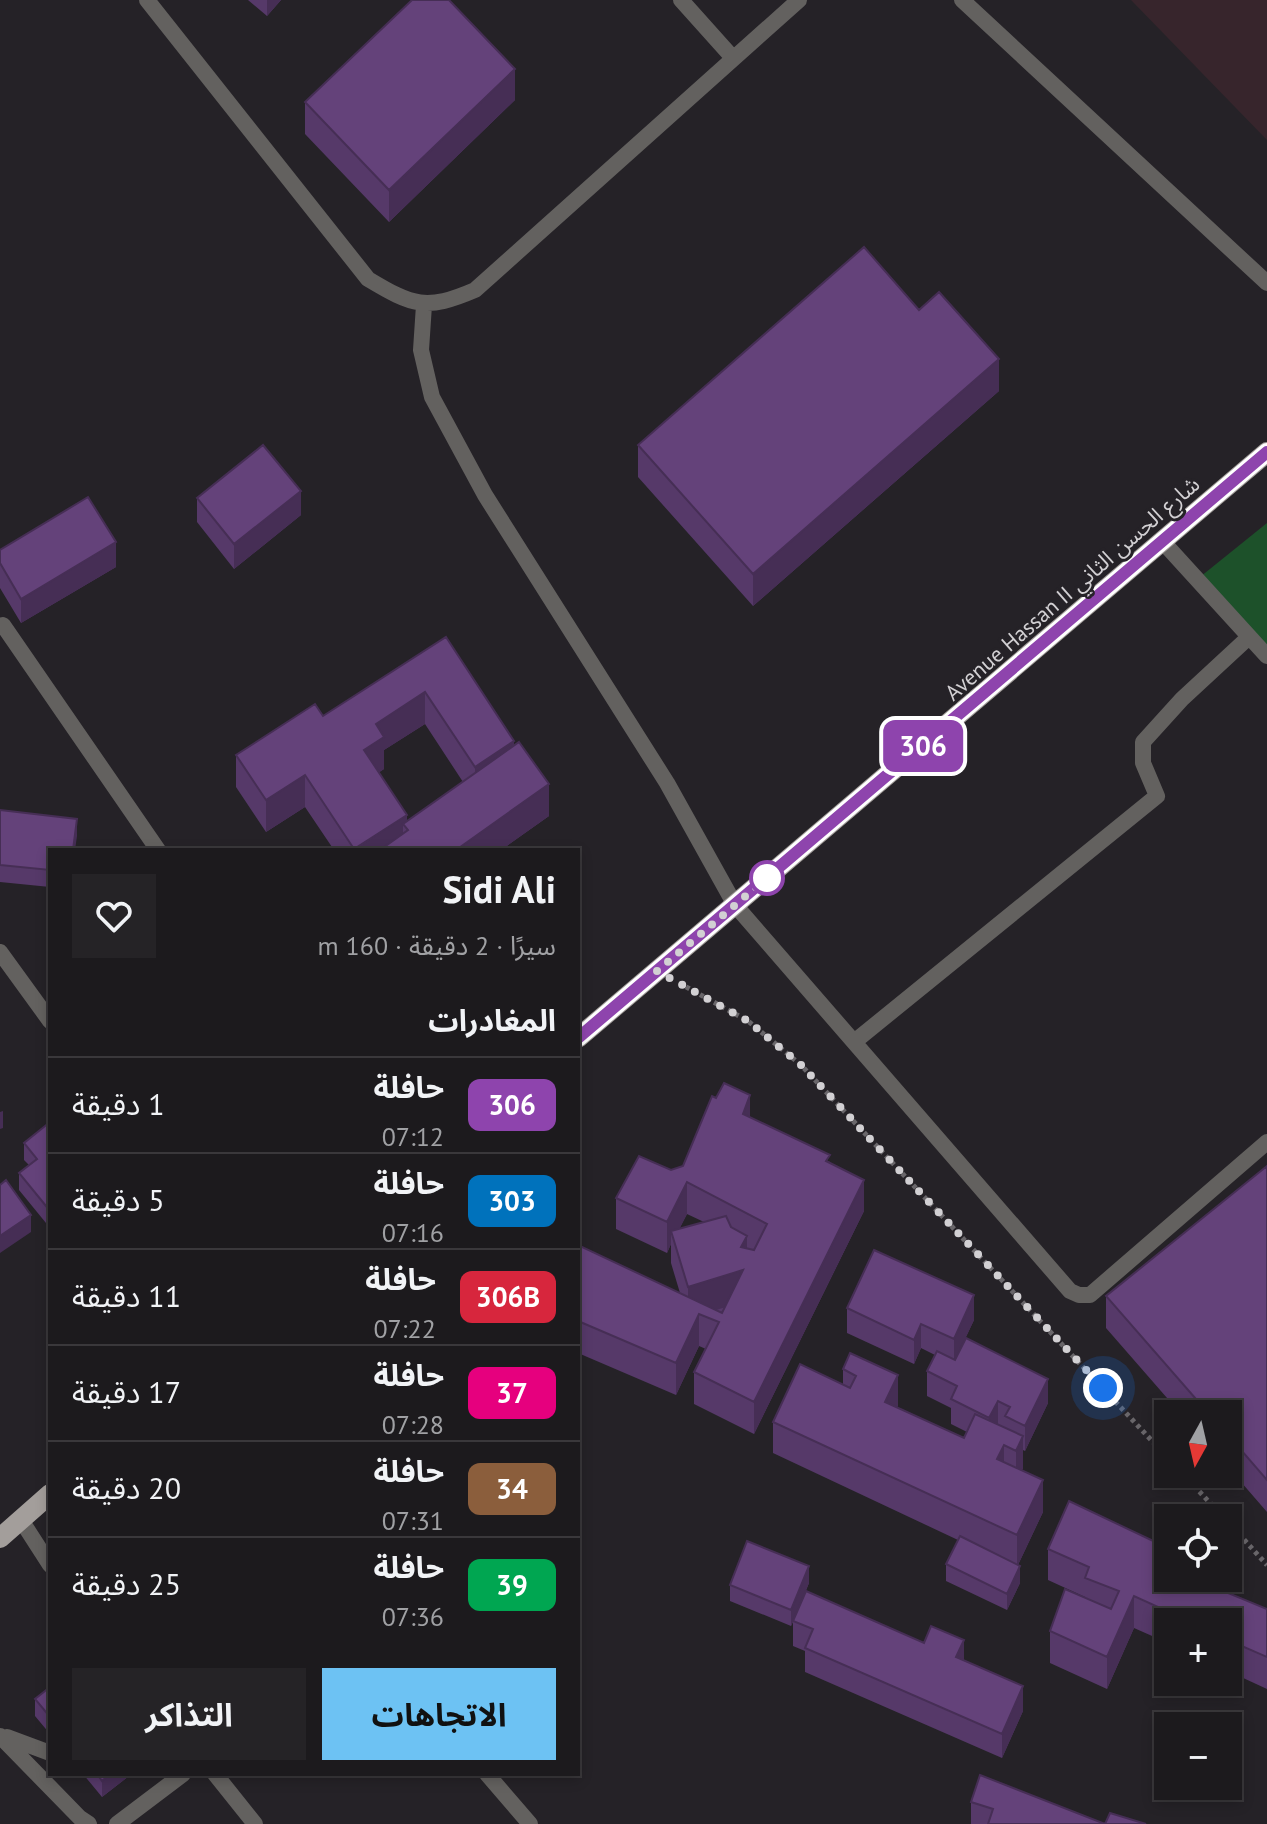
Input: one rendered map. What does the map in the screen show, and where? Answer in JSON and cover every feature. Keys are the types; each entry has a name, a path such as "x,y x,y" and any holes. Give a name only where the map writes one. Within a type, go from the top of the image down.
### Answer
{"main road":[{"name":"Avenue Hassan II شارع الحسن الثاني","path":"580,1036 1267,452"},
{"path":"0,1538 48,1496"}],"street":[{"path":"147,0 368,279 393,294 424,305 448,302 475,290 799,0"},
{"path":"681,0 733,58"},
{"path":"962,0 1267,283"},
{"path":"424,305 421,350 432,397 485,495 667,783 735,905 1070,1291 1090,1295 1267,1142"},
{"path":"1163,542 1267,656"},
{"path":"3,625 157,848"},
{"path":"854,1042 1157,796 1143,763 1143,742 1182,699 1249,637"},
{"path":"0,952 48,1018"},
{"path":"21,1520 48,1562"},
{"path":"0,1734 48,1752"},
{"path":"0,1734 89,1824"},
{"path":"117,1824 180,1776"},
{"path":"217,1776 255,1824"},
{"path":"489,1776 530,1824"}],"path":[{"path":"657,971 748,1021 801,1065 1154,1443"},
{"path":"1196,1488 1211,1504"},
{"path":"1242,1538 1267,1565"}],"shaded area":[{"path":"1131,0 1267,0 1267,140"}],"green space":[{"path":"1267,523 1267,650 1200,577"}],"building":[{"path":"412,0 449,0 515,69 389,190 305,102"},
{"path":"864,247 919,310 939,292 999,359 753,574 638,445"},
{"path":"263,445 301,491 234,544 197,498"},
{"path":"88,497 116,542 21,599 0,563 0,550"},
{"path":"446,637 514,741 475,767 425,692 376,724 384,737 364,750 407,815 353,848 305,775 266,800 236,755 315,704 323,716"},
{"path":"519,742 549,784 459,848 383,848 408,830 403,824"},
{"path":"0,810 77,819 73,848 48,848 48,870 0,865"},
{"path":"724,1083 750,1095 743,1114 830,1155 826,1161 864,1180 754,1402 694,1372 719,1322 699,1314 676,1363 580,1322 580,1246 722,1313 743,1270 688,1287 671,1231 726,1216 731,1227 747,1236 741,1247 754,1250 767,1224 687,1182 667,1222 616,1198 639,1156 671,1170 683,1166 712,1096 716,1098"},
{"path":"48,1124 46,1206 19,1173 37,1159 24,1143"},
{"path":"1267,1166 1267,1480 1242,1451 1242,1400 1197,1400 1106,1296"},
{"path":"6,1180 31,1215 0,1236 0,1185"},
{"path":"874,1250 974,1295 954,1339 921,1324 914,1340 847,1308"},
{"path":"966,1338 1048,1379 1025,1426 1005,1416 1010,1407 998,1401 989,1418 951,1399 957,1386 927,1371 937,1351 955,1360"},
{"path":"850,1353 898,1375 885,1402 964,1438 975,1414 1023,1436 1016,1451 1004,1445 997,1459 1043,1480 1017,1535 773,1422 800,1364 850,1388 856,1376 843,1369"},
{"path":"1069,1501 1154,1541 1154,1592 1226,1592 1267,1609 1267,1657 1242,1646 1242,1608 1160,1608 1134,1596 1107,1657 1050,1631 1065,1589 1111,1609 1119,1591 1085,1578 1089,1567 1048,1549"},
{"path":"960,1536 1020,1566 1007,1594 946,1564"},
{"path":"747,1541 809,1566 791,1610 730,1585"},
{"path":"806,1591 924,1643 931,1626 964,1640 956,1657 1023,1686 1002,1734 805,1648 813,1629 793,1621"},
{"path":"48,1689 48,1715 35,1699"},
{"path":"980,1775 1105,1824 988,1824 993,1809 971,1802"},
{"path":"1110,1813 1146,1824 1105,1824"}],"bus line":[{"name":"306","path":"580,1036 1267,452"}],"route":[{"path":"767,878 657,971 748,1021 801,1065 1103,1388"}]}
